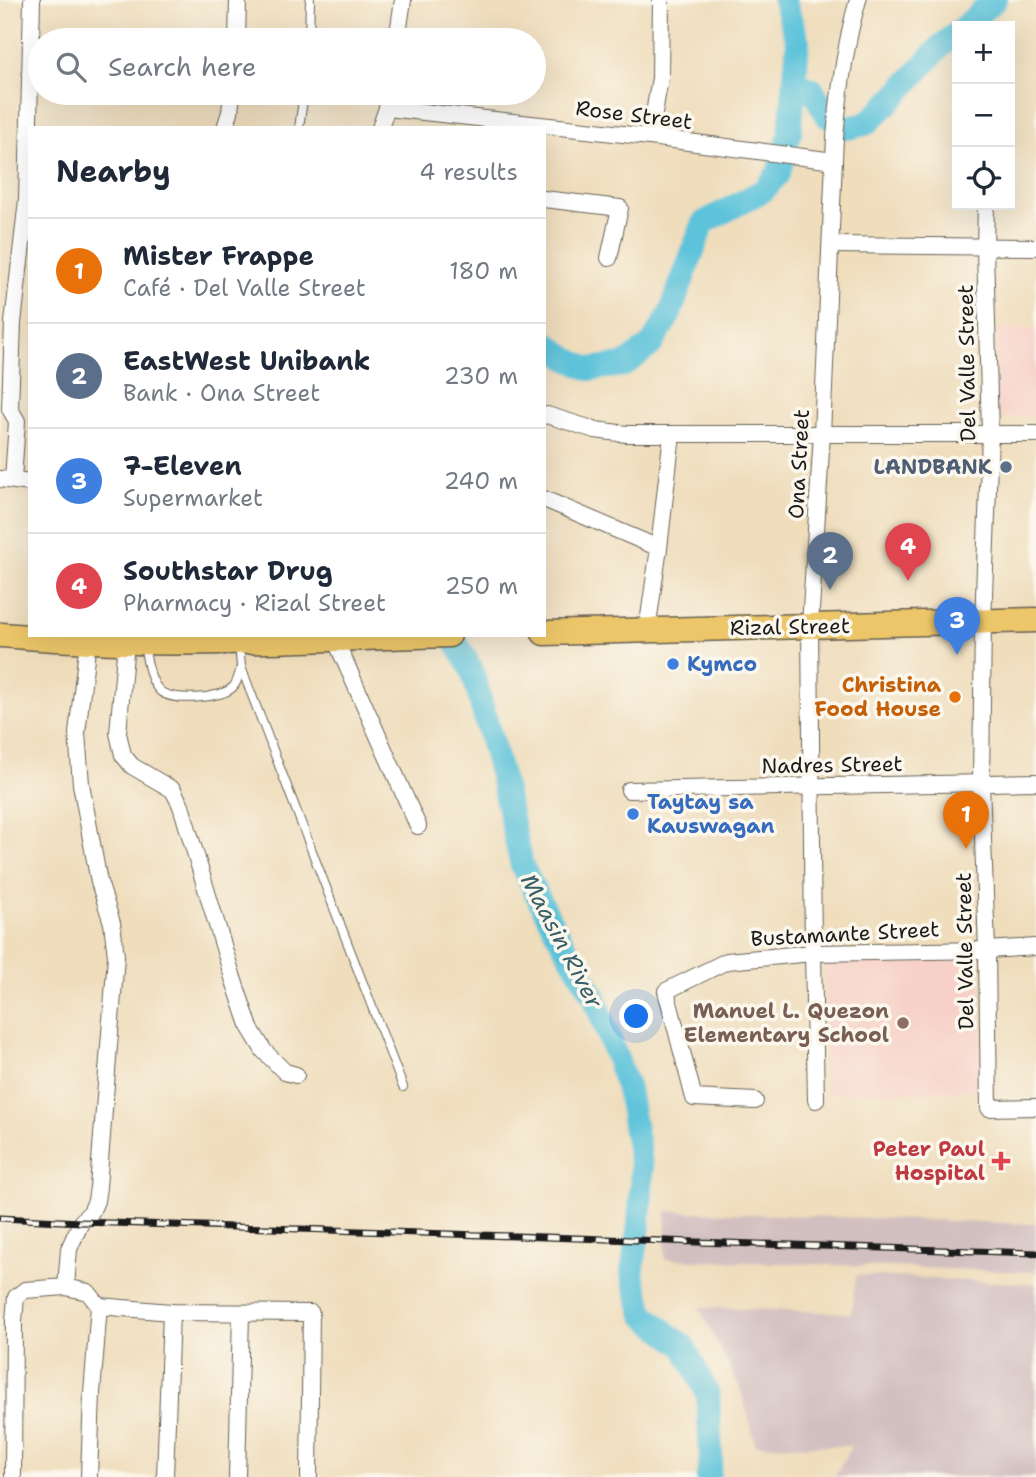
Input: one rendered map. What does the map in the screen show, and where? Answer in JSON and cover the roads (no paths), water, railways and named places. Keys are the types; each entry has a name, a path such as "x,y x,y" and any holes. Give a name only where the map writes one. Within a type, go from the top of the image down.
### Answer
{"main road":[{"name":"Rizal Street","path":"546,633 1036,620"},
{"path":"0,635 28,636"},
{"path":"53,637 114,641 239,641 395,637"}],"street":[{"path":"31,28 32,0"},
{"path":"237,28 238,0"},
{"path":"399,28 403,0"},
{"path":"650,137 660,78 661,0"},
{"name":"Ona Street","path":"816,1100 810,626 822,434 835,137 850,25 858,0"},
{"path":"29,105 29,126"},
{"path":"226,126 231,105"},
{"path":"381,126 387,105"},
{"name":"Rose Street","path":"423,105 834,161"},
{"path":"28,160 27,200 6,323 10,409 17,421 6,479 28,483"},
{"path":"546,199 620,208 609,258"},
{"name":"Del Valle Street","path":"986,210 990,434 983,622 981,782 989,1108 1036,1107"},
{"path":"831,245 1036,247"},
{"path":"546,415 595,430 627,434 1036,434"},
{"path":"647,629 673,434"},
{"path":"546,500 659,548"},
{"path":"335,639 418,826"},
{"path":"114,641 118,733 123,755 132,766 173,790 181,806 250,1028 264,1051 285,1072 296,1075"},
{"path":"66,1287 69,1249 81,1222 91,1212 96,1201 116,956 112,923 99,882 81,784 77,733 114,641"},
{"name":"Nadres Street","path":"629,790 1036,782"},
{"name":"Bustamante Street","path":"755,1101 694,1098 666,991 727,961 813,953 1036,947"},
{"path":"13,1477 16,1297 25,1290 66,1287 88,1293 99,1306 89,1477"},
{"path":"99,1306 171,1312 312,1313 310,1477"},
{"path":"165,1477 171,1312"},
{"path":"237,1477 241,1313"}],"lane":[{"path":"309,28 310,0"},
{"path":"299,126 302,105"},
{"path":"114,641 153,681 160,692 172,697 216,696 232,689 241,667"},
{"path":"239,641 241,667 403,1087"}],"waterway":[{"name":"Maasin River","path":"546,342 568,359 589,369 624,365 651,345 670,314 703,223 764,190 778,174 790,134 798,42 784,0"},
{"path":"971,21 995,0"},
{"path":"796,83 813,90 827,116 847,128 866,124 952,37"},
{"name":"Maasin River","path":"453,637 472,670 503,783 522,866 594,996 628,1089 642,1170 639,1225 632,1274 644,1315 684,1346 708,1395 711,1458 708,1477"}],"railway":[{"path":"0,1218 1036,1253"}],"place":[{"name":"LANDBANK","path":"1006,467"},
{"name":"Southstar Drug","path":"908,581"},
{"name":"EastWest Unibank","path":"830,590"},
{"name":"7-Eleven","path":"957,655"},
{"name":"Kymco","path":"673,664"},
{"name":"Christina Food House","path":"955,697"},
{"name":"Taytay sa Kauswagan","path":"633,814"},
{"name":"Mister Frappe","path":"966,849"},
{"name":"Manuel L. Quezon Elementary School","path":"903,1023"},
{"name":"Peter Paul Hospital","path":"1001,1161"}]}
